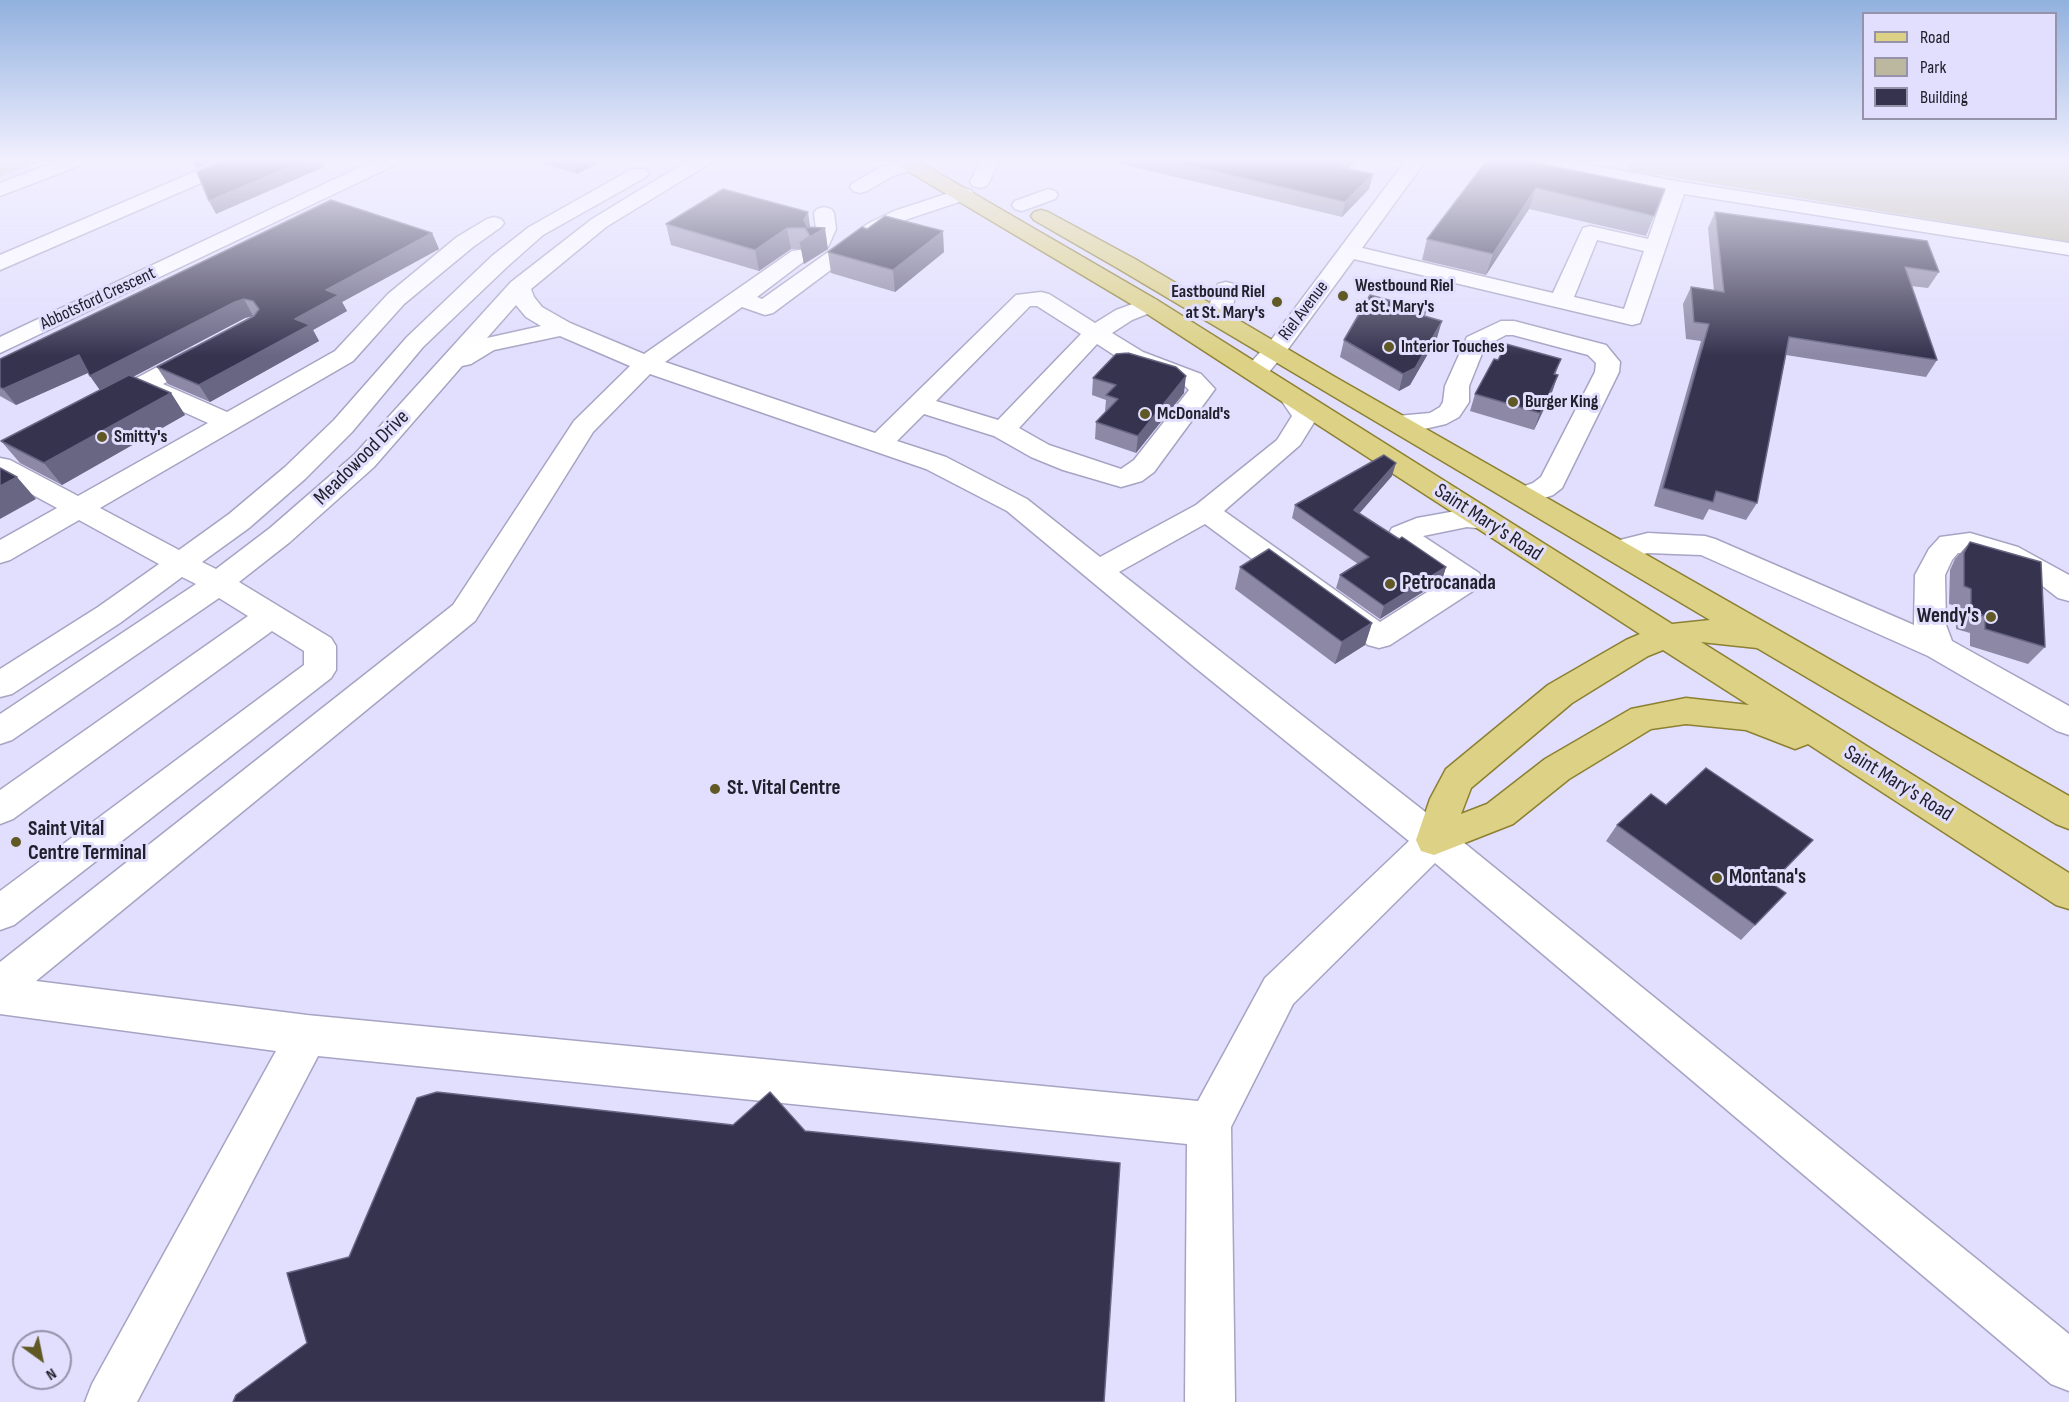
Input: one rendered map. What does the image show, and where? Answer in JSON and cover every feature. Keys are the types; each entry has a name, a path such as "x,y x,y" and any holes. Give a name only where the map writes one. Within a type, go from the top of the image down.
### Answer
{"main road":[{"name":"Saint Mary's Road","path":"1028,225 1292,398 2069,892"},
{"name":"Saint Mary's Road","path":"1057,225 2069,814"},
{"path":"1454,500 1503,503 1524,496"},
{"path":"1524,545 1562,550 1618,550"},
{"path":"1434,840 1448,799 1458,779 1560,694 1637,648 1666,636 1703,630 1772,640"},
{"path":"1434,840 1500,814 1557,769 1643,718 1665,714 1686,711 1749,718 1876,770"}],"street":[{"path":"0,263 87,225"},
{"name":"Abbotsford Crescent","path":"0,346 253,225"},
{"path":"0,553 344,356 396,298 465,242 490,225"},
{"path":"507,225 536,231"},
{"name":"Meadowood Drive","path":"0,685 109,615 181,564 295,473 343,426 415,342 465,293 543,225"},
{"name":"Meadowood Drive","path":"0,731 217,583 327,495 393,430 519,287 596,225"},
{"path":"820,242 826,225"},
{"path":"739,298 765,308 879,225"},
{"name":"Riel Avenue","path":"1255,373 1367,225"},
{"path":"1330,236 1352,246 1632,318 1663,225"},
{"path":"1920,225 2069,249"},
{"path":"1561,301 1590,232 1656,247"},
{"path":"0,986 464,613 583,428 646,364 800,256"},
{"path":"519,287 523,299 534,312 562,328 646,364 936,463 1017,505 1434,840 2069,1366"},
{"path":"1226,289 1220,309 1227,323"},
{"path":"879,444 919,404 1024,300 1041,299 1134,357 1192,379 1202,389 1144,466 1120,486 1107,489 1039,465 1023,454 1008,433 919,404"},
{"path":"1008,433 1095,334 1125,315 1149,306"},
{"path":"446,369 486,345 562,328"},
{"path":"1395,422 1437,419 1450,412 1456,402 1457,386 1475,342 1501,328 1514,328 1597,350 1608,362 1606,372 1552,482 1543,489 1524,496"},
{"path":"92,411 224,341"},
{"path":"143,384 228,422"},
{"path":"1098,571 1206,511 1287,445 1305,416 1292,398"},
{"path":"0,914 320,670 320,646 217,583 77,508 7,459"},
{"path":"1206,511 1379,637 1468,580 1402,535 1417,527 1467,518 1485,520"},
{"path":"1618,550 1648,543 1705,546 1939,648 2069,722"},
{"path":"1939,648 1930,624 1930,575 1939,556 1950,544 1970,543 2008,554 2051,577 2069,591"},
{"path":"0,809 271,616"},
{"path":"1210,1402 1209,1124 1279,991 1434,840"},
{"path":"0,995 307,1035 1209,1124"},
{"path":"110,1402 307,1035"}],"green space":[{"path":"1967,225 2069,225 2069,242"}],"building":[{"path":"278,225 409,225 432,233 326,290 339,295 295,319 310,325 199,385 157,367 254,316 259,309 253,301 244,299 235,302 90,376 79,355 3,389 0,387 0,359"},
{"path":"671,225 806,225 825,228 800,243 810,236 805,228 787,228 755,250"},
{"path":"872,225 921,225 943,231 893,270 828,252 862,227 867,229"},
{"path":"1437,225 1512,225 1493,254 1427,239"},
{"path":"1717,225 1813,225 1927,241 1939,272 1905,267 1937,360 1789,337 1757,503 1716,491 1713,502 1663,488 1709,324 1694,322 1691,287 1724,292"},
{"name":"Interior Touches","path":"1370,295 1427,310 1421,315 1442,321 1415,368 1403,374 1344,340"},
{"name":"Burger King","path":"1506,344 1561,359 1554,374 1558,375 1540,413 1475,394 1494,359 1498,360"},
{"path":"1128,353 1176,367 1186,376 1138,436 1096,422 1118,399 1106,395 1116,385 1093,378 1116,354"},
{"path":"129,375 171,393 44,463 1,441"},
{"path":"1384,455 1396,463 1354,510 1399,539 1402,537 1446,567 1384,606 1340,575 1369,557 1295,505"},
{"path":"0,468 17,477 0,486"},
{"path":"1970,542 2041,562 2045,647 1985,629 1985,616 1971,612 1971,589 1964,586 1964,553"},
{"path":"1269,549 1372,623 1342,642 1240,567"},
{"name":"Montana's","path":"1706,768 1813,840 1771,883 1786,893 1755,925 1617,825 1651,794 1666,805"},
{"path":"437,1092 733,1125 770,1092 805,1131 1120,1163 1104,1402 233,1402 236,1395 307,1343 287,1273 349,1257 417,1098"}],"place":[{"name":"Westbound Riel at St. Mary's","path":"1343,296"},
{"name":"Eastbound Riel at St. Mary's","path":"1277,302"},
{"name":"Interior Touches","path":"1389,347"},
{"name":"Burger King","path":"1513,402"},
{"name":"McDonald's","path":"1145,414"},
{"name":"Smitty's","path":"102,437"},
{"name":"Petrocanada","path":"1390,584"},
{"name":"Wendy's","path":"1991,617"},
{"name":"St. Vital Centre","path":"715,789"},
{"name":"Saint Vital Centre Terminal","path":"16,842"},
{"name":"Montana's","path":"1717,878"}]}
